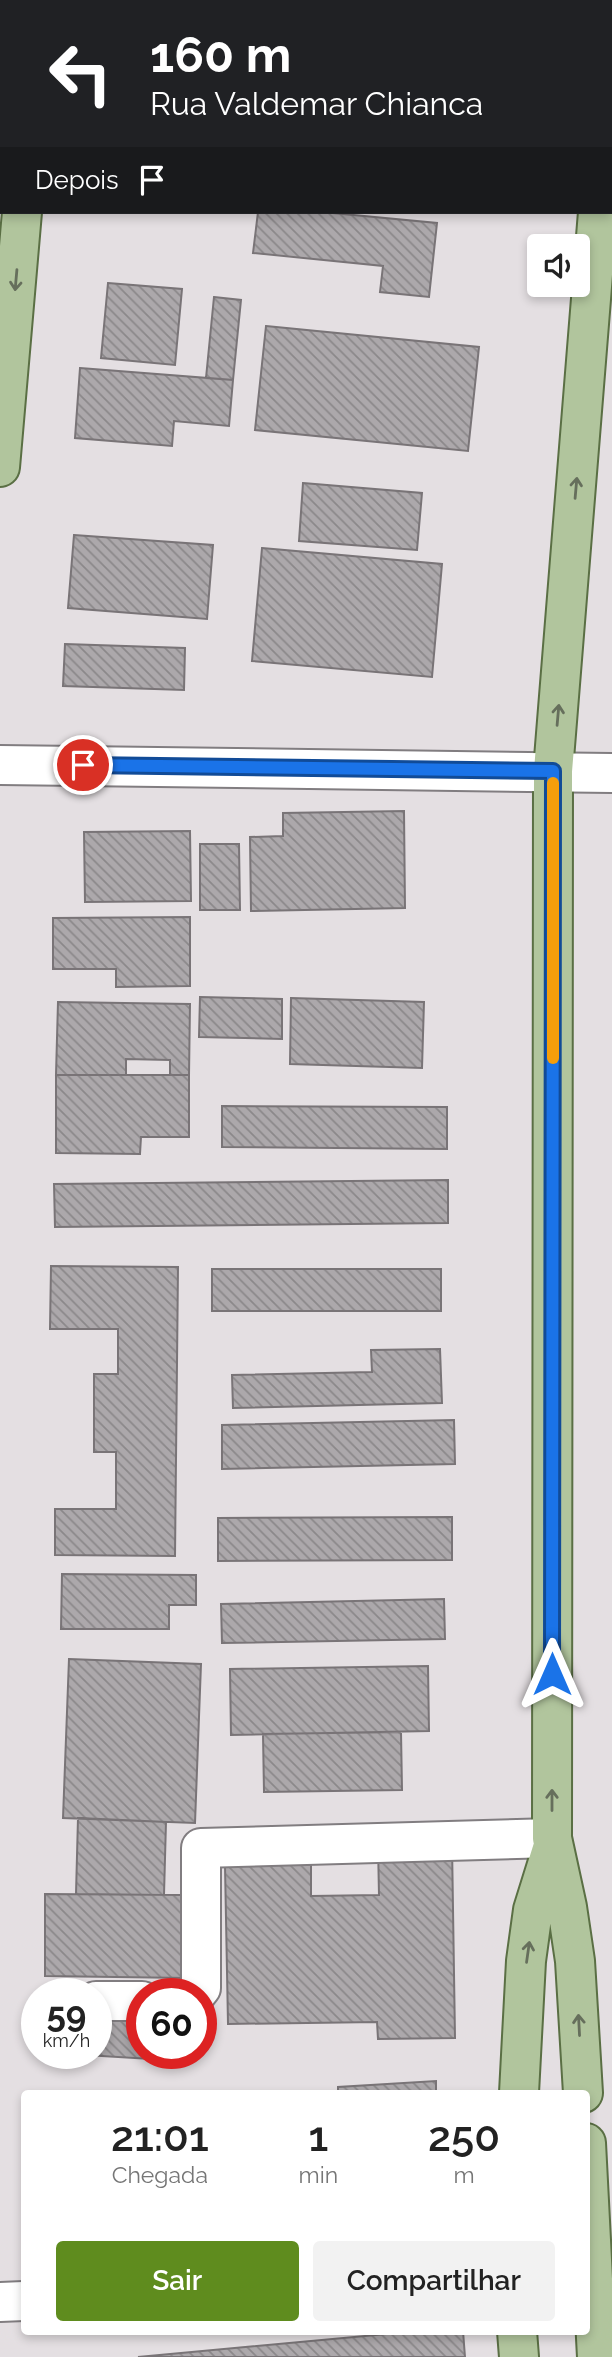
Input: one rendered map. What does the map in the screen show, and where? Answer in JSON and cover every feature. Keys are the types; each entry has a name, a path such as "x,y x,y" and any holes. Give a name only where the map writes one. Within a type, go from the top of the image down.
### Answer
{"main road":[{"path":"0,467 5,358 22,214"},
{"path":"583,2090 575,1961 567,1907 552,1844 553,771 598,214"},
{"path":"519,2090 533,1910 552,1844"},
{"path":"590,2174 602,2265 597,2357"},
{"path":"517,2335 519,2357"}],"street":[{"path":"0,765 612,773"},
{"path":"201,1978 201,1848 481,1841 552,1844"},
{"path":"0,2302 21,2301"}],"building":[{"path":"258,214 343,214 437,223 429,297 380,292 383,266 253,253"},
{"path":"108,283 182,289 175,365 101,358"},
{"path":"214,297 241,300 233,380 206,378"},
{"path":"266,326 479,347 468,451 255,430"},
{"path":"80,368 233,380 229,426 174,421 172,446 75,438"},
{"path":"303,483 422,493 417,550 299,541"},
{"path":"74,535 213,545 207,619 68,608"},
{"path":"262,548 442,564 432,677 252,661"},
{"path":"65,644 185,648 184,690 63,686"},
{"path":"404,811 405,908 251,911 250,837 283,836 283,813"},
{"path":"190,831 191,901 85,902 84,832"},
{"path":"200,844 239,844 240,910 200,910"},
{"path":"190,917 190,986 116,987 116,969 53,969 53,918"},
{"path":"200,997 282,999 282,1039 199,1037"},
{"path":"291,998 424,1002 422,1068 290,1064"},
{"path":"58,1002 190,1004 189,1075 170,1075 170,1060 126,1059 126,1075 56,1075"},
{"path":"56,1075 189,1075 189,1137 141,1137 140,1154 56,1153"},
{"path":"222,1106 447,1107 447,1149 222,1147"},
{"path":"448,1180 448,1223 55,1227 54,1184"},
{"path":"51,1266 178,1267 175,1556 55,1555 55,1509 116,1509 116,1452 94,1452 94,1374 118,1374 118,1329 50,1329"},
{"path":"212,1269 441,1269 441,1311 212,1311"},
{"path":"440,1349 442,1403 233,1408 232,1375 372,1372 371,1350"},
{"path":"454,1420 455,1464 222,1469 222,1425"},
{"path":"452,1517 452,1560 218,1561 218,1518"},
{"path":"62,1574 196,1575 196,1605 169,1605 169,1629 61,1629"},
{"path":"444,1599 445,1639 222,1643 221,1604"},
{"path":"69,1659 201,1664 195,1823 63,1818"},
{"path":"428,1666 429,1731 231,1735 230,1669"},
{"path":"401,1732 402,1790 264,1792 263,1734"},
{"path":"78,1818 166,1822 164,1895 76,1894"},
{"path":"452,1844 455,2038 378,2039 377,2022 228,2024 225,1866 311,1864 311,1896 379,1895 378,1845"},
{"path":"45,1894 186,1895 186,1978 45,1976"},
{"path":"112,2016 126,2017 126,2058 112,2057"},
{"path":"436,2081 436,2090 338,2090 338,2087"},
{"path":"376,2335 463,2335 465,2357 138,2357"}],"slow traffic":[{"path":"553,783 553,1058"}],"route":[{"path":"83,765 553,771 552,1674"}]}
